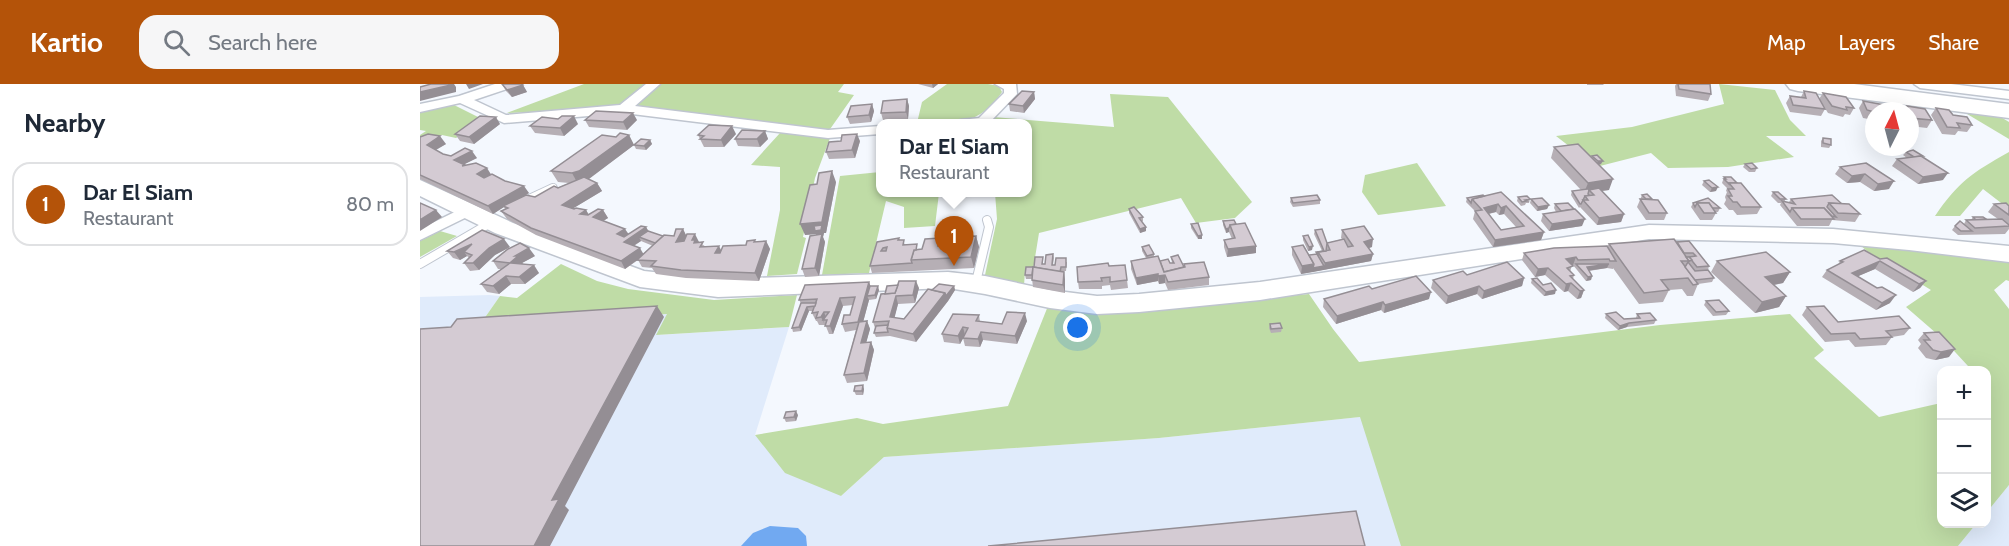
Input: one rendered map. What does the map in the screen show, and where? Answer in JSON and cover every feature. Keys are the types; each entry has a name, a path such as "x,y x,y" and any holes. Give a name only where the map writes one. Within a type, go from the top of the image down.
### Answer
{"highway":[{"path":"1798,84 2009,111"},
{"path":"1851,84 2009,104"}],"street":[{"path":"420,108 462,99 508,84"},
{"path":"624,109 654,84"},
{"path":"986,119 1010,94 1011,87 1001,84"},
{"path":"1920,84 2009,95"},
{"path":"462,99 504,118 624,109 828,134 876,130"},
{"path":"420,187 486,217 640,279 718,288 948,280 1050,300 1097,305 1260,291 1649,232 1833,236 1910,242 2009,254"},
{"path":"420,235 486,217"}],"lane":[{"path":"516,206 553,188"},
{"path":"420,264 486,217"},
{"path":"976,284 989,227 987,220"}],"shaded area":[{"path":"500,296 479,326 668,314 657,335 789,327 755,435 841,496 884,457 1159,438 1360,417 1803,546 420,546 420,297"},
{"path":"2009,485 2009,546 1958,546 1973,528 1991,528 1991,507"}],"green space":[{"path":"584,84 844,84 838,92 854,95 828,132 634,105 507,113"},
{"path":"947,84 988,84 999,86 1002,92 985,111 968,119 918,119 922,102"},
{"path":"1719,84 1775,90 1790,120 1806,136 1766,136 1794,157 1728,167 1668,168 1651,153 1596,167 1556,136 1632,127 1724,104"},
{"path":"1110,94 1168,97 1252,202 1235,218 1196,223 1181,198 1039,233 1033,270 1025,270 1024,286 985,275 997,219 995,197 1032,197 1032,120 1114,127"},
{"path":"452,104 484,120 456,138 442,135 420,144 420,135 426,131 420,130 420,112"},
{"path":"1957,108 1994,113 2009,122 2009,139"},
{"path":"993,117 1017,119 991,119"},
{"path":"780,133 830,138 815,178 803,237 806,238 797,274 767,276 780,210 780,167 751,165"},
{"path":"2009,152 2009,209 1983,189 1960,216 1935,216 1951,194 1967,179"},
{"path":"1417,163 1446,206 1378,215 1362,192 1365,175"},
{"path":"876,172 876,197 939,197 935,226 904,228 904,207 886,201 869,273 822,275 840,176"},
{"path":"440,231 457,236 420,257 420,241"},
{"path":"1859,244 2009,260 2009,281 2006,280 1994,290 2009,309 2009,485 1991,507 1991,366 1968,366 1944,340 1906,307 1931,290"},
{"path":"561,264 597,281 628,289 714,300 797,295 789,327 656,335 667,314 479,326 500,296 517,298"},
{"path":"1309,294 1359,362 1660,325 1790,314 1824,350 1814,358 1879,417 1937,404 1937,528 1973,528 1958,546 1401,546 1360,417 1159,438 884,457 841,496 785,473 755,435 857,418 883,424 1008,406 1048,306 1152,308"}],"water":[{"path":"770,526 798,528 806,536 807,546 741,546 753,533"}],"building":[{"path":"431,84 451,85 420,92 420,87"},
{"path":"502,84 522,84 523,85 507,90"},
{"path":"1678,84 1710,84 1711,94 1679,89"},
{"path":"1022,91 1034,92 1023,106 1009,104"},
{"path":"1804,91 1816,93 1825,109 1793,105 1790,96 1806,98"},
{"path":"1823,93 1846,97 1854,108 1846,107 1847,110 1832,106"},
{"path":"907,99 906,112 881,113 883,101"},
{"path":"872,104 869,115 847,117 851,106"},
{"path":"1919,108 1925,109 1932,120 1919,119"},
{"path":"1936,108 1949,110 1953,115 1967,117 1972,125 1957,123 1960,128 1947,127"},
{"path":"596,111 633,113 623,122 585,120"},
{"path":"480,116 496,117 469,137 455,134"},
{"path":"562,116 574,116 560,128 530,126 542,117 558,119"},
{"path":"709,125 732,126 721,140 700,139 704,136 698,135"},
{"path":"742,130 765,131 757,139 735,139"},
{"path":"620,133 629,135 579,171 572,173 551,171 602,135 616,137"},
{"path":"428,134 440,136 427,145 443,154 451,156 465,148 472,151 454,160 465,165 462,166 476,163 487,168 477,174 484,178 492,174 505,181 524,186 488,206 420,175 420,137"},
{"path":"857,134 852,150 826,152 829,142 841,141 842,135"},
{"path":"1823,138 1831,139 1831,145 1823,143"},
{"path":"641,139 650,140 644,146 634,145"},
{"path":"1578,144 1613,179 1588,183 1554,147"},
{"path":"1597,155 1603,161 1598,161 1592,156"},
{"path":"1921,156 1948,173 1923,177 1897,159"},
{"path":"1752,163 1757,168 1751,169 1745,164"},
{"path":"1866,163 1894,181 1878,184 1865,174 1852,176 1840,167"},
{"path":"832,171 822,222 800,224 810,185 817,184 819,173"},
{"path":"584,177 597,183 562,205 586,210 580,214 588,215 598,209 603,210 593,217 625,229 617,234 624,237 641,226 646,227 624,242 640,248 621,261 531,228 501,211 508,208 503,206 526,195 535,197 554,186 558,188"},
{"path":"1724,177 1731,177 1737,183 1729,184"},
{"path":"1709,180 1718,187 1712,188 1704,181"},
{"path":"1729,183 1741,183 1761,207 1741,207 1737,202 1733,202 1728,196 1732,196 1728,189 1734,189"},
{"path":"1595,188 1589,190 1590,196 1585,196 1581,204 1572,191"},
{"path":"1599,188 1624,214 1599,218 1583,200 1588,200 1585,196 1594,195 1589,190"},
{"path":"1501,192 1544,232 1495,240 1475,211 1482,210 1472,199","holes":["1498,204 1501,208 1506,206 1524,226 1501,230 1484,208"]},
{"path":"1773,192 1778,192 1786,199 1780,199"},
{"path":"1647,194 1652,199 1646,199 1642,195"},
{"path":"1317,195 1320,200 1293,203 1291,198"},
{"path":"1483,195 1472,199 1471,203 1467,198"},
{"path":"1832,195 1842,204 1829,203 1827,207 1836,217 1824,208 1792,208 1790,212 1782,201 1795,204 1791,199"},
{"path":"1527,196 1530,199 1522,202 1518,197"},
{"path":"1542,198 1549,205 1538,207 1531,199"},
{"path":"1708,198 1720,208 1712,208 1709,203 1697,203 1695,207 1693,203"},
{"path":"1640,199 1658,200 1667,213 1649,213"},
{"path":"420,203 436,210 420,220"},
{"path":"1568,203 1574,209 1561,211 1555,204"},
{"path":"1697,203 1709,203 1716,213 1704,213"},
{"path":"1829,203 1849,204 1860,214 1838,213"},
{"path":"2006,203 2009,206 2009,215 1994,204"},
{"path":"1134,207 1143,217 1139,218 1146,227 1140,229 1129,209"},
{"path":"1792,208 1824,208 1834,219 1801,219"},
{"path":"1575,209 1585,219 1552,224 1543,214"},
{"path":"1973,217 1983,217 1986,219 1976,220"},
{"path":"2002,219 2009,226 1975,228 1966,220"},
{"path":"1234,220 1236,224 1226,229 1223,221"},
{"path":"1960,221 1972,231 1961,231 1955,226"},
{"path":"1198,223 1202,235 1198,236 1191,224"},
{"path":"1245,223 1256,246 1228,249 1224,240 1235,238 1230,225"},
{"path":"822,225 821,230 815,231 814,226"},
{"path":"1364,226 1373,239 1364,242 1373,254 1325,263 1318,252 1330,250 1327,243 1344,239 1348,247 1353,246 1342,230"},
{"path":"676,229 683,229 676,242 684,241 687,234 695,234 692,240 695,240 694,243 703,242 700,247 719,246 715,253 720,253 723,246 746,245 747,241 755,240 754,242 766,241 755,273 681,270 651,266 656,261 637,260 664,235 674,236"},
{"path":"1322,229 1327,243 1326,251 1318,252 1318,255 1316,252 1324,251 1315,230"},
{"path":"482,230 504,239 489,248 473,263 464,263 472,255 464,252 472,244 454,252 447,251"},
{"path":"648,231 663,236 655,243 639,237"},
{"path":"822,234 815,268 802,269 810,236"},
{"path":"1308,235 1313,246 1309,247 1303,236"},
{"path":"976,236 971,257 911,260 914,250 922,249 925,239 940,238 938,246 958,245 960,237"},
{"path":"899,238 898,240 904,240 903,245 917,244 912,263 870,266 877,242"},
{"path":"1674,239 1689,261 1681,261 1698,284 1693,285 1688,278 1661,280 1669,290 1644,293 1609,244"},
{"path":"1689,241 1709,266 1697,267 1689,257 1696,256 1693,253 1684,253 1677,242"},
{"path":"520,243 529,248 515,256 518,256 510,263 493,261"},
{"path":"1149,245 1154,254 1147,256 1142,247"},
{"path":"1303,245 1314,264 1302,266 1292,247"},
{"path":"1607,246 1616,261 1609,259 1578,260 1576,257 1566,259 1573,266 1567,268 1574,275 1570,276 1584,290 1580,291 1571,283 1566,284 1548,268 1538,269 1524,253 1554,248"},
{"path":"1864,250 1880,259 1887,258 1926,281 1919,284 1880,261 1852,273 1877,288 1882,287 1896,295 1882,303 1827,270"},
{"path":"1766,252 1790,272 1765,277 1786,296 1762,302 1717,261"},
{"path":"1053,254 1052,265 1055,265 1056,258 1066,258 1066,267 1061,267 1060,272 1033,267 1035,257 1043,257 1042,264 1045,264 1046,255"},
{"path":"1317,254 1324,266 1313,268 1314,264 1309,255"},
{"path":"1178,255 1184,267 1164,272 1160,261 1168,259 1170,263 1174,263 1171,257"},
{"path":"1158,256 1164,272 1185,267 1184,264 1204,262 1209,277 1168,282 1165,275 1158,276 1158,274 1136,278 1131,261"},
{"path":"1507,262 1524,278 1484,291 1479,286 1448,296 1433,280 1463,271 1467,275"},
{"path":"1688,262 1695,271 1708,270 1714,278 1695,280 1685,267"},
{"path":"510,263 534,265 519,277 506,276 493,286 481,284"},
{"path":"1108,263 1109,266 1125,265 1127,280 1110,282 1110,277 1101,278 1102,281 1078,282 1077,267"},
{"path":"1576,264 1609,264 1587,267 1592,276 1588,277"},
{"path":"1026,267 1033,267 1032,275 1025,275"},
{"path":"1033,267 1064,272 1063,285 1032,280"},
{"path":"1416,276 1431,292 1385,305 1383,302 1337,316 1324,299 1369,286 1372,289"},
{"path":"1537,278 1543,285 1551,283 1556,290 1546,292 1532,279"},
{"path":"899,281 916,281 913,295 896,296 890,317 904,319 928,289 945,293 913,334 887,328 889,321 873,322 881,294 895,293"},
{"path":"869,282 858,322 842,324 844,315 850,315 855,297 840,298 830,326 825,326 827,320 823,320 829,312 824,312 821,317 816,318 818,312 812,313 817,299 799,300 805,285"},
{"path":"939,284 954,286 946,296 945,293 932,290"},
{"path":"898,285 895,293 885,294 887,286"},
{"path":"870,286 878,286 875,295 867,296"},
{"path":"1719,300 1729,311 1716,312 1706,301"},
{"path":"801,303 816,303 815,306 807,307 799,327 792,328"},
{"path":"657,306 552,500 559,499 534,546 420,546 420,329 451,327 457,319"},
{"path":"1824,306 1838,322 1899,316 1910,328 1886,331 1892,337 1860,339 1855,333 1831,334 1807,307"},
{"path":"1007,312 1025,313 1015,336 981,332 978,339 963,338 968,328 963,327 958,336 942,334 953,314 979,315 976,321 1002,324"},
{"path":"1616,312 1624,319 1640,318 1637,314 1650,313 1656,320 1620,326 1606,314"},
{"path":"867,321 861,343 871,342 864,373 844,375 859,322"},
{"path":"1280,323 1282,328 1271,329 1270,324"},
{"path":"888,325 888,332 874,333 876,326"},
{"path":"1939,332 1955,349 1941,352 1933,350 1924,340 1930,340 1924,333"},
{"path":"863,385 862,391 854,391 855,386"},
{"path":"796,411 794,417 784,418 786,412"},
{"path":"1356,511 1365,546 988,546"}],"place":[{"name":"Dar El Siam","path":"954,266"}]}
